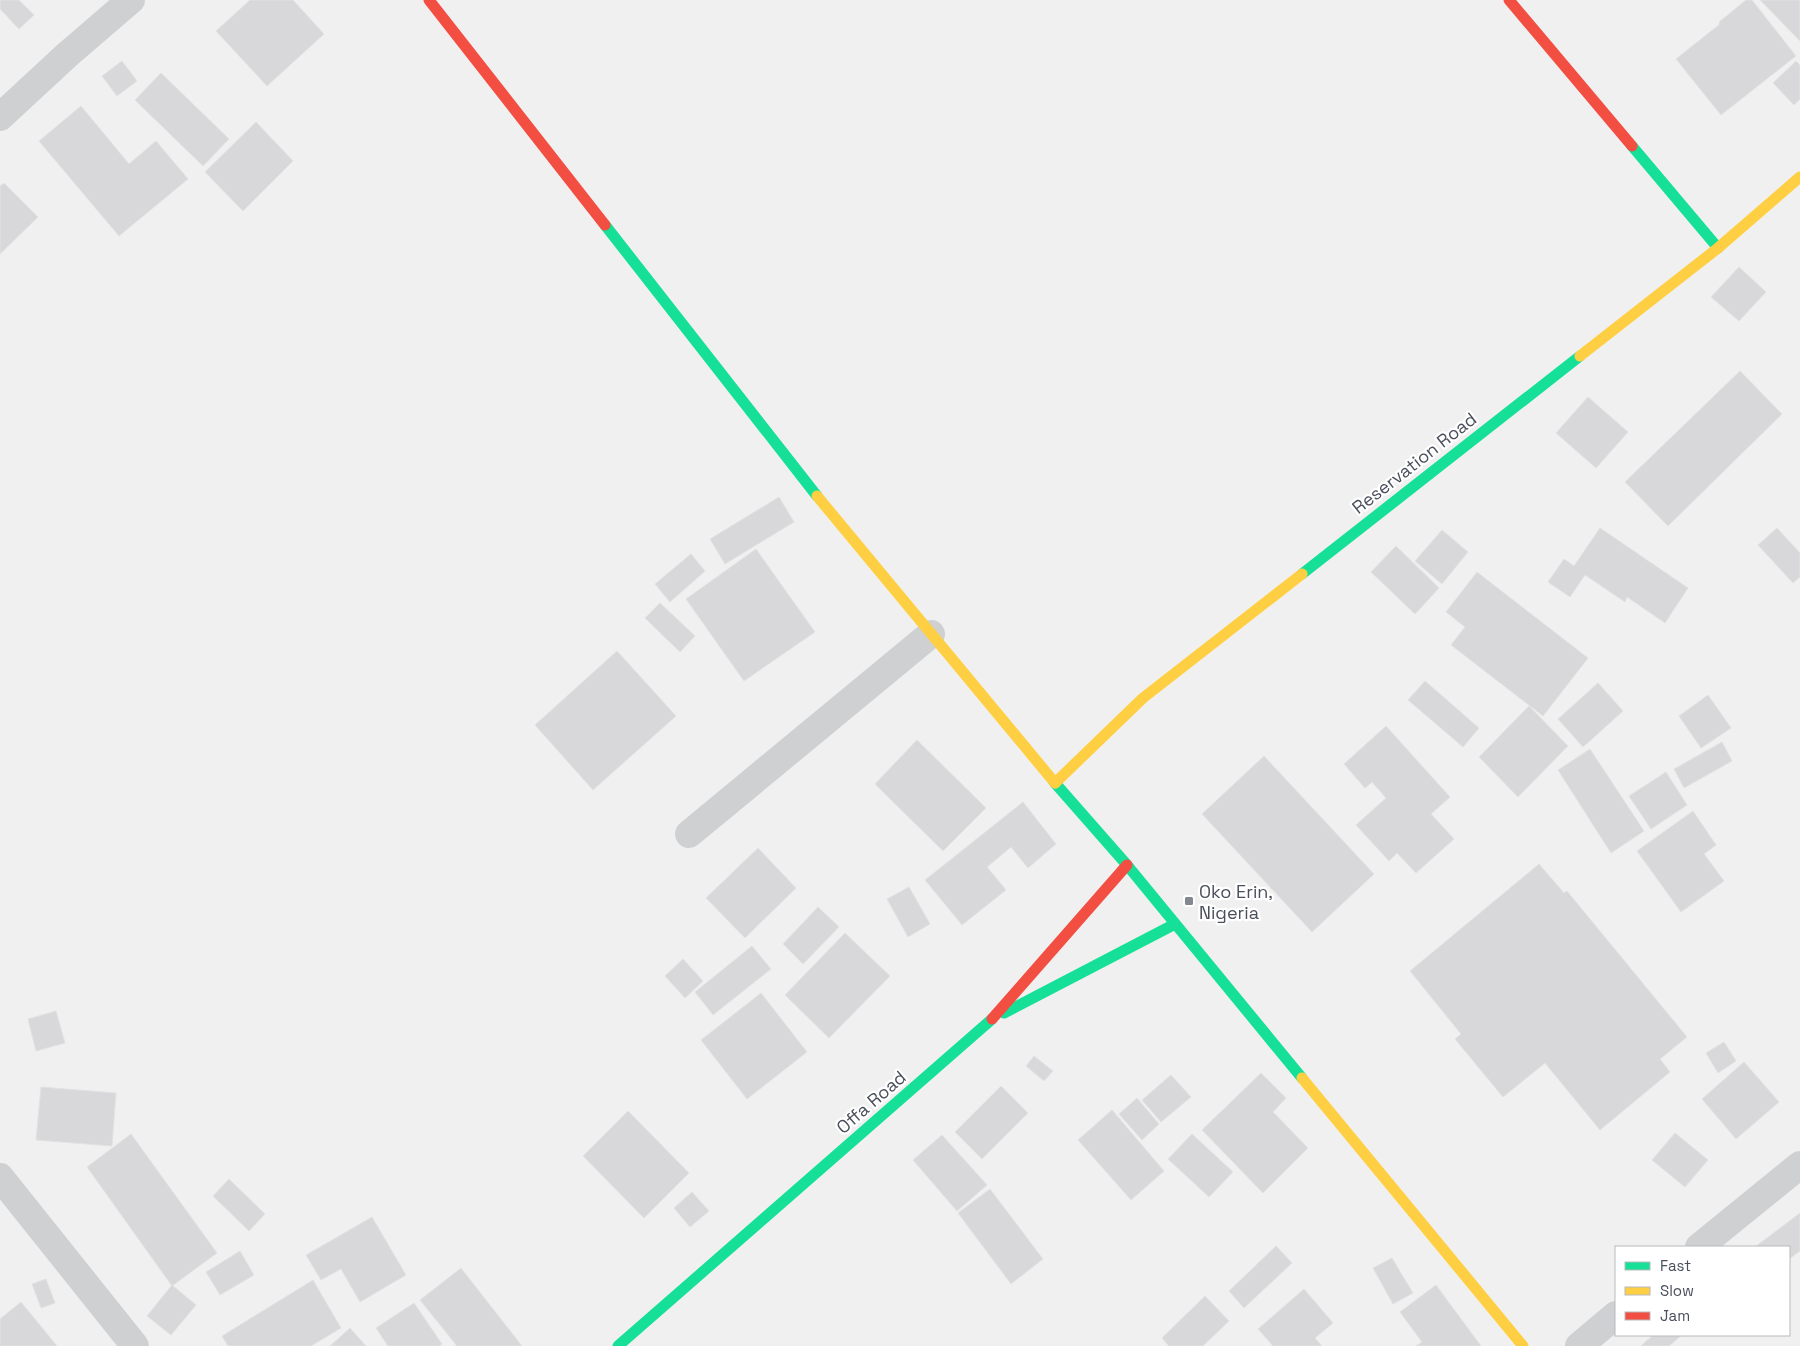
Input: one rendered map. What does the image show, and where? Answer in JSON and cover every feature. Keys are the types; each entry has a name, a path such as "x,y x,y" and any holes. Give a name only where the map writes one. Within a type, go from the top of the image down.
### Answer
{"street":[{"path":"0,117 67,55 132,0"},
{"path":"429,0 793,467 1056,783 1127,865 1523,1346"},
{"path":"1509,0 1718,248"},
{"name":"Reservation Road","path":"1056,783 1143,698 1718,248 1800,177"},
{"path":"689,834 931,634"},
{"name":"Offa Road","path":"618,1346 990,1021 1127,865"},
{"path":"990,1021 1175,924"},
{"path":"1701,1246 1800,1165"},
{"path":"0,1177 135,1346"},
{"path":"1579,1346 1615,1316"}],"building":[{"path":"0,0 19,0 34,15 19,29 0,9"},
{"path":"250,0 293,0 324,34 267,86 216,31"},
{"path":"1746,0 1752,0 1796,56 1721,115 1676,59 1720,24 1719,22"},
{"path":"1760,0 1800,0 1800,41"},
{"path":"122,61 137,81 117,96 102,76"},
{"path":"1796,61 1800,65 1800,99 1794,105 1773,83"},
{"path":"161,73 229,139 203,166 135,100"},
{"path":"81,106 129,164 156,141 188,179 119,236 39,141"},
{"path":"256,122 293,161 243,211 205,172"},
{"path":"4,183 38,217 0,254 0,186"},
{"path":"1739,267 1766,292 1739,321 1711,297"},
{"path":"1740,371 1782,414 1668,526 1625,482"},
{"path":"1588,397 1628,432 1596,468 1556,433"},
{"path":"779,497 794,522 725,564 710,539"},
{"path":"1600,528 1688,588 1665,623 1627,597 1625,602 1585,575 1570,597 1548,582 1564,559 1574,566"},
{"path":"1777,528 1800,553 1800,577 1793,583 1758,545"},
{"path":"1442,530 1468,552 1442,584 1415,561"},
{"path":"1396,546 1439,588 1415,614 1371,572"},
{"path":"756,549 815,632 744,681 686,599"},
{"path":"691,554 705,571 670,602 655,584"},
{"path":"1477,572 1588,658 1543,716 1451,645 1465,627 1446,612"},
{"path":"660,603 695,636 680,652 645,618"},
{"path":"617,651 676,716 593,790 535,725"},
{"path":"1425,681 1479,728 1463,747 1408,700"},
{"path":"1598,683 1623,711 1583,747 1558,719"},
{"path":"1708,695 1731,728 1701,748 1679,716"},
{"path":"1529,706 1568,746 1518,797 1479,757"},
{"path":"1386,726 1450,797 1431,814 1454,839 1416,873 1397,853 1389,861 1356,825 1386,798 1372,782 1365,788 1344,764"},
{"path":"917,740 986,808 943,851 875,784"},
{"path":"1722,742 1732,761 1684,788 1674,769"},
{"path":"1590,749 1644,831 1611,853 1558,770"},
{"path":"1264,756 1374,874 1312,932 1202,814"},
{"path":"1666,772 1687,805 1651,829 1629,796"},
{"path":"1023,802 1056,844 1028,868 1011,847 987,867 1006,890 962,925 925,880"},
{"path":"1693,811 1716,845 1704,854 1724,881 1681,912 1637,851"},
{"path":"758,848 796,888 745,938 706,898"},
{"path":"1539,864 1564,893 1567,891 1687,1037 1660,1059 1670,1072 1600,1130 1545,1063 1503,1097 1455,1039 1461,1034 1410,971"},
{"path":"909,887 930,924 908,937 887,899"},
{"path":"818,907 839,927 803,964 783,944"},
{"path":"845,933 890,976 829,1038 785,995"},
{"path":"752,946 771,969 713,1015 695,992"},
{"path":"683,959 703,981 685,998 665,976"},
{"path":"761,993 807,1052 747,1099 701,1040"},
{"path":"56,1011 65,1043 36,1051 28,1019"},
{"path":"1724,1042 1736,1061 1718,1073 1706,1053"},
{"path":"1034,1056 1053,1071 1044,1081 1026,1066"},
{"path":"1744,1062 1779,1102 1736,1139 1702,1099"},
{"path":"1261,1073 1286,1098 1273,1112 1308,1148 1263,1193 1202,1130"},
{"path":"1171,1075 1191,1097 1161,1122 1142,1100"},
{"path":"1001,1086 1028,1113 982,1159 955,1132"},
{"path":"41,1087 116,1093 112,1146 36,1140"},
{"path":"1137,1098 1159,1124 1142,1140 1119,1114"},
{"path":"1112,1110 1164,1171 1131,1200 1078,1140"},
{"path":"628,1111 689,1173 644,1218 583,1156"},
{"path":"1675,1133 1708,1160 1685,1187 1652,1160"},
{"path":"131,1134 217,1253 172,1286 87,1167"},
{"path":"1192,1134 1233,1172 1209,1197 1168,1159"},
{"path":"942,1135 987,1185 957,1211 913,1160"},
{"path":"229,1179 265,1214 249,1231 213,1196"},
{"path":"990,1189 1043,1259 1011,1284 958,1213"},
{"path":"692,1192 709,1211 690,1227 674,1208"},
{"path":"1800,1213 1800,1251 1790,1258 1790,1246 1756,1246"},
{"path":"372,1217 406,1275 360,1302 341,1269 321,1280 306,1255"},
{"path":"1276,1246 1292,1263 1244,1308 1229,1291"},
{"path":"240,1251 254,1275 220,1295 206,1272"},
{"path":"1392,1258 1413,1293 1393,1304 1373,1268"},
{"path":"461,1268 522,1346 457,1346 420,1300"},
{"path":"46,1279 55,1303 41,1308 32,1284"},
{"path":"313,1280 341,1328 311,1346 228,1346 222,1336"},
{"path":"172,1285 196,1305 171,1335 147,1316"},
{"path":"1436,1285 1481,1346 1416,1346 1422,1342 1400,1312"},
{"path":"1304,1289 1333,1323 1315,1338 1322,1346 1273,1346 1258,1329"},
{"path":"1205,1296 1229,1321 1203,1346 1169,1346 1162,1338"},
{"path":"21,1302 57,1346 0,1346 0,1319"},
{"path":"414,1303 442,1344 439,1346 388,1346 376,1328"},
{"path":"350,1328 366,1346 330,1346"},
{"path":"1652,1336 1681,1336 1669,1346 1641,1346"}],"traffic: fast":[{"path":"1632,146 1718,248"},
{"path":"605,225 817,496"},
{"path":"1302,574 1580,356"},
{"path":"1055,783 1127,865 1302,1078"},
{"path":"1004,1013 1175,924"},
{"path":"618,1346 992,1019"}],"traffic: slow":[{"path":"1580,356 1718,248 1800,177"},
{"path":"817,496 1055,783"},
{"path":"1055,783 1143,698 1302,574"},
{"path":"1302,1078 1523,1346"}],"traffic: jam":[{"path":"429,0 605,225"},
{"path":"1509,0 1632,146"},
{"path":"992,1019 1127,865"}],"place":[{"name":"Oko Erin, Nigeria","path":"1189,901"}]}
